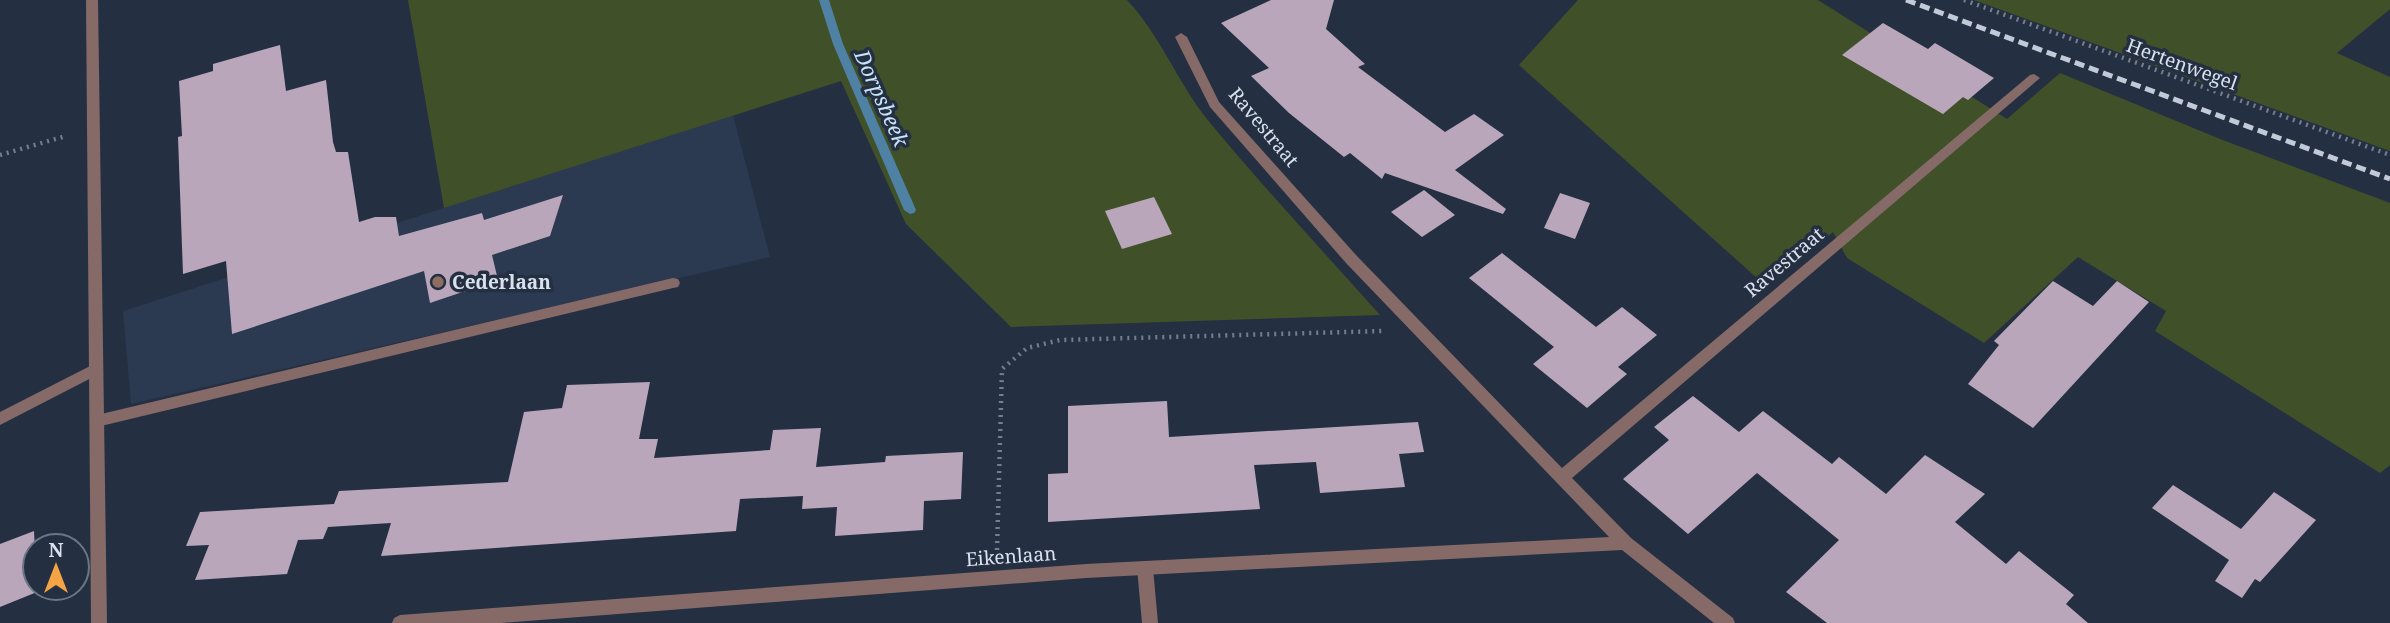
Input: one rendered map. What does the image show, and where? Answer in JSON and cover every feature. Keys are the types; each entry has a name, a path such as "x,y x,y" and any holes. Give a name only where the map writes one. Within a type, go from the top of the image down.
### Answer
{"street":[{"path":"92,0 99,623"},
{"name":"Ravestraat","path":"1181,37 1214,104 1351,259 1625,543 1727,623"},
{"name":"Ravestraat","path":"1562,478 2034,78"},
{"path":"97,421 673,283"},
{"path":"0,419 96,369"},
{"name":"Eikenlaan","path":"400,623 1145,568 1625,543"},
{"path":"1145,568 1150,623"}],"path":[{"name":"Hertenwegel","path":"1964,0 2390,155"},
{"path":"0,155 93,128"},
{"path":"996,578 1002,369 1013,354 1036,342 1060,340 1419,330"}],"shaded area":[{"name":"Cederlaan","path":"733,115 770,257 131,404 123,311"}],"green space":[{"path":"408,0 1127,0 1149,28 1207,119 1380,315 1011,327 906,224 841,81 444,208"},
{"path":"1578,0 1818,0 2007,119 2060,73 2220,139 2390,203 2390,465 2380,473 2155,331 2166,311 2078,257 1984,343 1847,258 1833,232 1767,287 1519,65"},
{"path":"1974,0 2390,0 2390,9 2337,53 2390,77 2390,151"}],"building":[{"path":"1271,0 1334,0 1326,29 1365,64 1358,67 1445,132 1474,114 1504,135 1455,170 1506,209 1503,214 1385,173 1382,179 1350,153 1344,157 1289,113 1251,76 1269,68 1221,23"},
{"path":"1883,23 1928,49 1935,43 1994,78 1968,100 1963,97 1943,114 1842,55"},
{"path":"280,45 286,91 326,80 333,142 336,152 348,152 359,222 375,217 396,217 399,236 482,213 484,220 563,195 550,236 492,255 498,280 430,303 424,271 232,334 226,261 183,274 178,137 182,136 179,81 213,71 213,64"},
{"path":"1424,190 1455,215 1422,237 1391,212"},
{"path":"1560,193 1590,203 1575,239 1544,228"},
{"path":"1154,197 1172,234 1122,249 1105,211"},
{"path":"1502,253 1596,327 1622,307 1657,335 1618,367 1627,374 1587,408 1533,364 1554,347 1469,278"},
{"path":"2053,281 2093,306 2117,281 2149,302 2033,428 1968,384 1999,345 1994,341"},
{"path":"650,382 639,439 658,439 654,458 770,450 773,430 821,428 816,467 885,462 886,456 963,452 961,499 924,501 923,530 835,536 837,507 802,509 803,496 740,499 736,531 381,556 391,523 328,527 323,539 298,540 287,574 195,580 209,545 186,546 200,512 334,504 339,491 508,482 524,412 562,408 567,385"},
{"path":"1693,396 1739,432 1763,411 1832,464 1839,457 1886,494 1925,455 1985,494 1955,522 2006,564 2019,551 2074,595 2066,604 2088,623 1827,623 1786,592 1839,540 1757,473 1688,534 1623,479 1669,440 1654,427"},
{"path":"1167,401 1169,437 1418,422 1424,452 1399,454 1405,487 1320,493 1316,462 1254,465 1260,509 1048,522 1048,474 1068,473 1068,406"},
{"path":"2173,485 2241,529 2274,492 2316,520 2260,582 2255,579 2242,598 2215,581 2229,560 2152,508"},
{"path":"21,536 21,598 0,607 0,544"}],"waterway":[{"name":"Dorpsbeek","path":"824,0 838,44 910,210"}],"railway":[{"path":"1906,0 2390,179"}],"place":[{"name":"Cederlaan","path":"438,282"}]}
